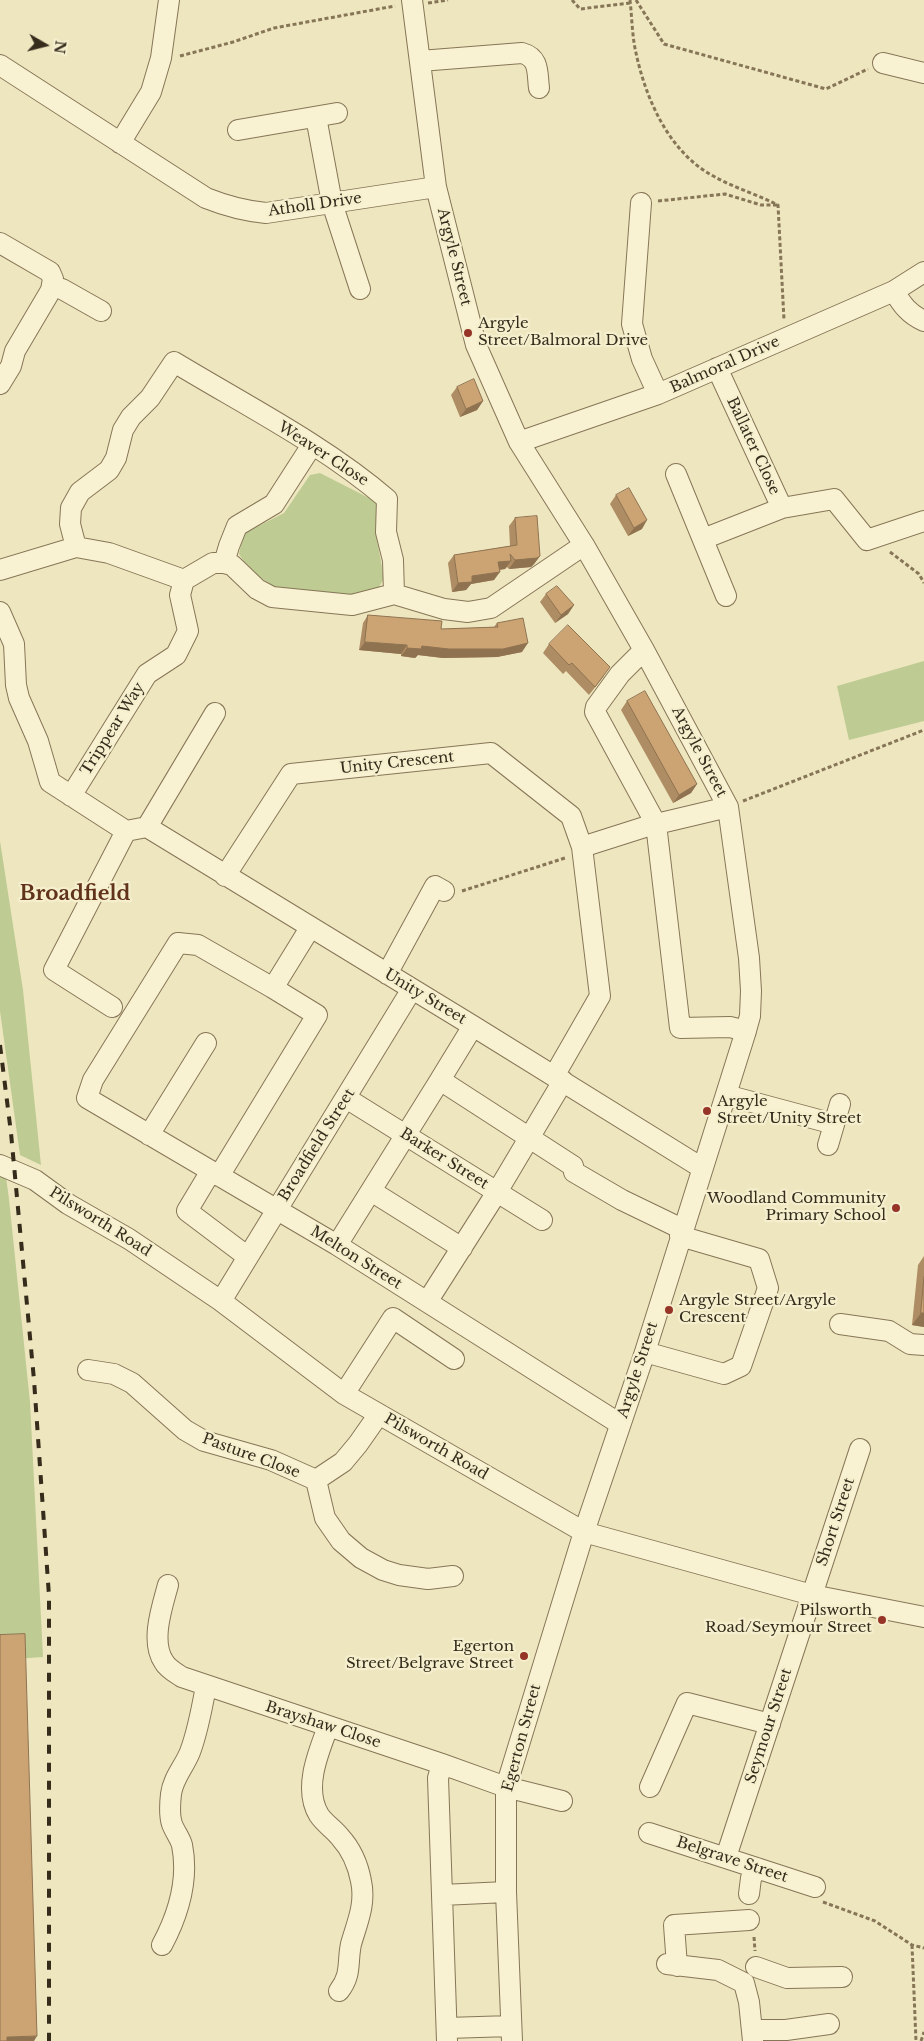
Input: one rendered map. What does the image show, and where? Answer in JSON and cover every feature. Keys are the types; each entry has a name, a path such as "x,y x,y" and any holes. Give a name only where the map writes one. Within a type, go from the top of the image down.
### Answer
{"street":[{"path":"120,143 151,92 161,58 169,0"},
{"name":"Argyle Street","path":"412,2 436,187 476,344 519,442 584,546 644,650 728,807 749,958 752,992 750,1016 746,1031 681,1232 645,1352 584,1532"},
{"path":"420,61 522,53 533,57 536,62 539,88"},
{"path":"883,63 924,73"},
{"name":"Atholl Drive","path":"0,65 206,198 228,206 266,213 436,187"},
{"path":"238,130 337,113"},
{"path":"316,117 332,203 360,289"},
{"path":"641,203 632,324 642,359 658,394"},
{"path":"0,243 50,272 52,279 51,290 15,351 11,366 0,384"},
{"name":"Balmoral Drive","path":"519,442 658,394 894,291 924,272"},
{"path":"52,286 62,289 101,311"},
{"path":"894,291 903,307 924,321"},
{"name":"Weaver Close","path":"76,547 70,524 71,508 80,492 109,470 116,458 123,430 131,417 150,398 174,362 312,444 365,480 387,499 386,532 393,560 394,594"},
{"name":"Ballater Close","path":"717,368 782,508 834,499 867,540 879,536"},
{"path":"224,563 228,546 237,526 274,504 312,444"},
{"path":"676,474 726,596"},
{"path":"703,539 782,508"},
{"path":"879,536 924,521"},
{"path":"0,570 76,547 109,553 184,580 213,563 232,565 257,589 272,597 352,605 394,594 444,609 468,612 492,608 584,546"},
{"name":"Trippear Way","path":"71,796 147,674 176,655 188,631 180,595 184,580"},
{"path":"0,612 14,644 16,685 19,698 38,741 50,782 126,831 146,827 214,713"},
{"path":"644,650 620,674 596,707 595,712 656,824 680,1028 730,1027 746,1031"},
{"name":"Unity Crescent","path":"225,876 291,774 492,753 571,816 582,850 600,996 529,1138 427,1302"},
{"path":"582,850 656,824 728,807"},
{"name":"Unity Street","path":"146,827 474,1026 702,1168"},
{"path":"112,1006 54,970 126,831"},
{"path":"387,974 436,886 444,891"},
{"path":"248,1256 187,1211 215,1174 317,1015 273,988 310,928"},
{"name":"Melton Street","path":"273,988 198,945 178,943 93,1080 87,1098 337,1245 620,1424"},
{"name":"Broadfield Street","path":"221,1301 412,990"},
{"path":"337,1245 474,1026"},
{"path":"149,1135 206,1043"},
{"path":"440,1080 573,1166 574,1172 622,1200 681,1232 759,1259 768,1288 741,1366 724,1374 645,1352"},
{"path":"726,1095 834,1124"},
{"name":"Barker Street","path":"346,1098 542,1220"},
{"path":"828,1145 840,1104"},
{"name":"Pilsworth Road","path":"0,1165 35,1180 68,1204 121,1234 221,1301 344,1394 584,1532 812,1595 924,1617"},
{"path":"371,1191 462,1248"},
{"path":"344,1394 393,1318 454,1359"},
{"path":"840,1324 889,1331 910,1344 924,1345"},
{"name":"Pasture Close","path":"88,1370 114,1374 124,1378 140,1388 185,1430 204,1441 271,1460 316,1480"},
{"path":"379,1414 358,1444 342,1462 316,1480 325,1518 342,1541 361,1558 383,1570 399,1575 428,1579 453,1576"},
{"name":"Short Street","path":"812,1595 860,1449"},
{"name":"Egerton Street","path":"512,2034 506,1892 506,1787 584,1532"},
{"name":"Brayshaw Close","path":"168,1585 158,1632 158,1645 164,1663 182,1677 506,1787 562,1801"},
{"name":"Seymour Street","path":"726,1857 812,1595"},
{"path":"162,1944 174,1922 183,1880 182,1844 172,1824 170,1810 172,1785 187,1759 196,1737 206,1686"},
{"path":"650,1787 687,1703 770,1724"},
{"path":"328,1727 318,1752 314,1769 314,1800 319,1815 339,1835 354,1858 361,1880 362,1897 359,1919 349,1953 347,1981 339,1991"},
{"path":"442,1764 438,1778 447,2035 512,2034"},
{"name":"Belgrave Street","path":"649,1833 815,1887"},
{"path":"749,1894 751,1878 757,1868"},
{"path":"442,1895 506,1892"},
{"path":"749,1920 674,1925 672,1965 718,1970 744,1982 753,2035 829,2024"},
{"path":"756,1968 787,1978 842,1977"}],"path":[{"path":"572,0 580,9 630,1 636,52 645,86 654,108 674,142 696,164 715,177 778,205"},
{"path":"636,0 664,44 826,89 883,63"},
{"path":"161,58 190,54 274,28 412,2"},
{"path":"641,203 725,194 761,205 778,205"},
{"path":"778,205 781,292 786,338"},
{"path":"879,536 884,548 919,574 924,583"},
{"path":"728,807 924,730"},
{"path":"444,891 457,893 582,850"},
{"path":"815,1887 821,1902 875,1921 912,1945 924,1948"},
{"path":"912,1945 916,2041"},
{"path":"921,2041 924,2032"}],"green space":[{"path":"320,473 375,501 378,512 375,529 384,578 377,591 353,598 275,587 250,571 239,554 243,534 284,513 310,475"},
{"path":"924,661 924,721 849,740 837,686"},
{"path":"0,841 23,990 41,1165 20,1155 0,1011"},
{"path":"0,1175 6,1177 9,1199 30,1402 43,1657 0,1660"}],"building":[{"path":"474,379 483,401 466,409 457,387"},
{"path":"629,488 647,520 634,528 616,495"},
{"path":"537,516 540,556 537,558 515,560 510,554 511,561 498,562 500,572 472,576 472,582 458,583 454,555 517,545 515,518"},
{"path":"557,586 574,605 561,615 546,594"},
{"path":"368,615 442,621 441,629 498,627 497,623 523,618 528,643 503,649 449,649 422,646 421,649 407,648 407,645 365,642"},
{"path":"568,625 610,667 595,687 572,663 569,665 549,644"},
{"path":"645,691 697,784 679,795 627,701"},
{"path":"924,1277 924,1313 921,1313"},
{"path":"25,1634 37,2036 7,2037 7,2041 0,2041 0,1635"}],"railway":[{"path":"0,1045 11,1133 34,1380 49,1596 49,2041"}],"place":[{"name":"Argyle Street/Balmoral Drive","path":"468,333"},
{"name":"Argyle Street/Unity Street","path":"707,1111"},
{"name":"Woodland Community Primary School","path":"896,1208"},
{"name":"Argyle Street/Argyle Crescent","path":"669,1310"},
{"name":"Pilsworth Road/Seymour Street","path":"882,1620"},
{"name":"Egerton Street/Belgrave Street","path":"524,1656"}],"district":[{"name":"Broadfield","path":"75,894"}]}
